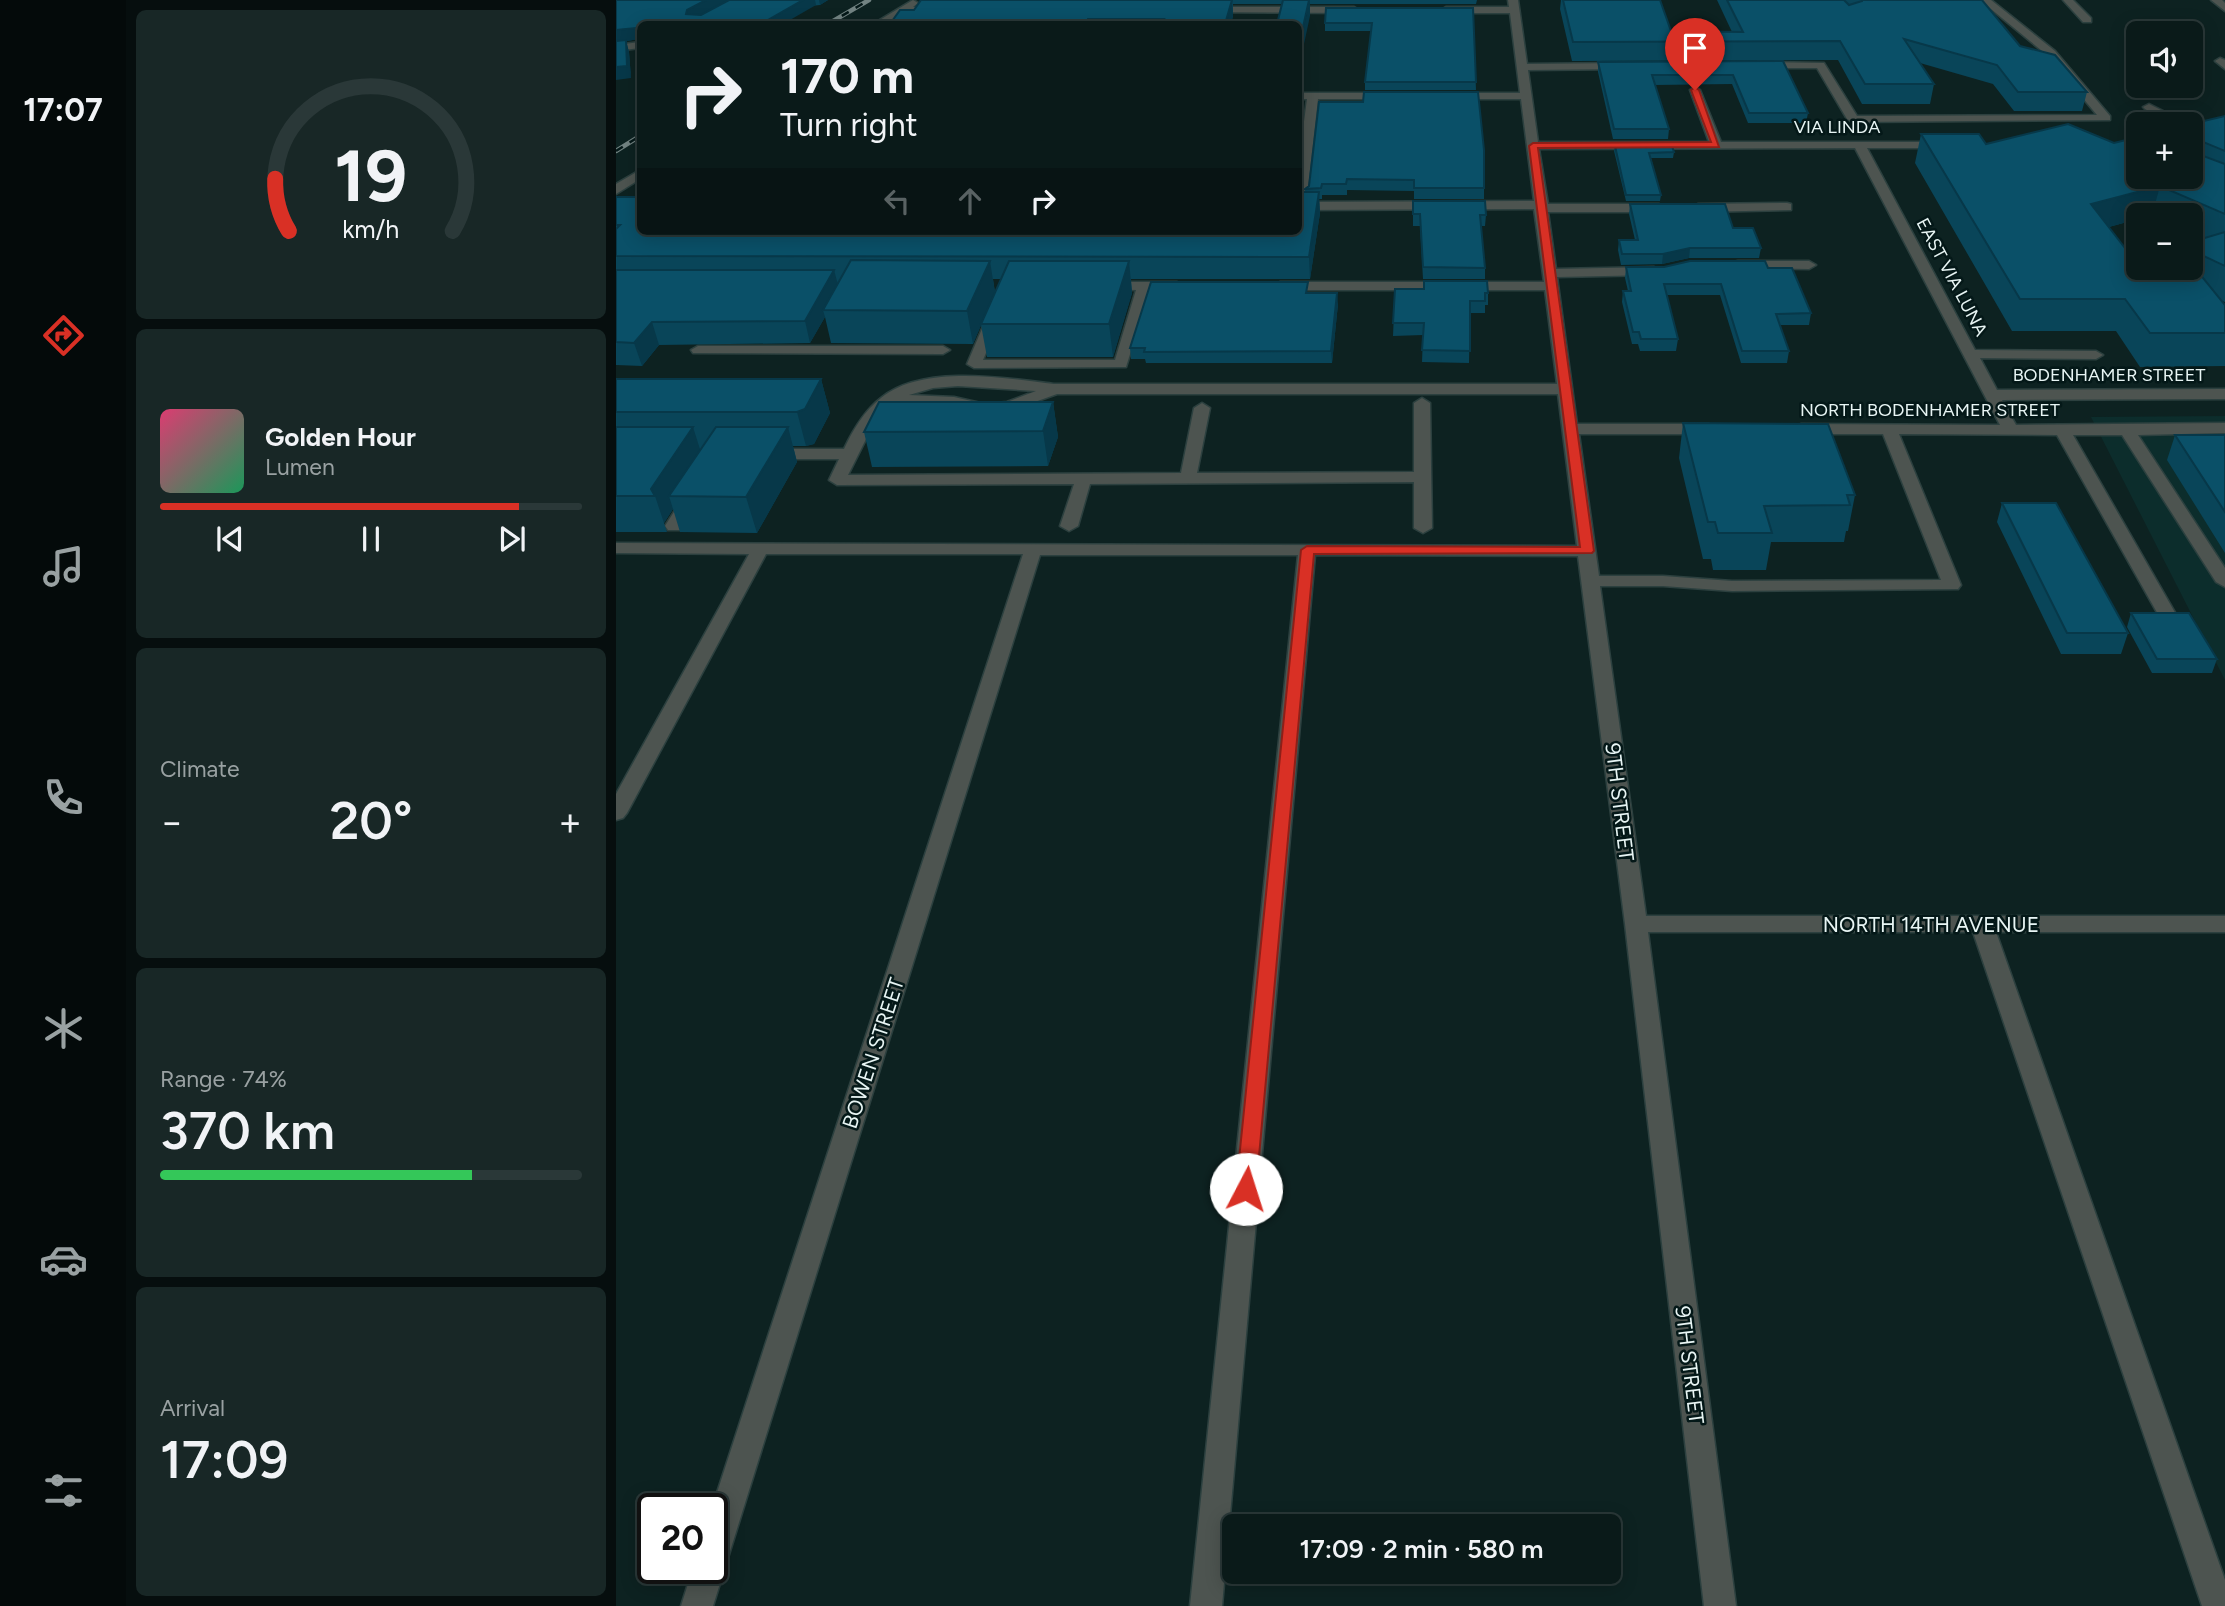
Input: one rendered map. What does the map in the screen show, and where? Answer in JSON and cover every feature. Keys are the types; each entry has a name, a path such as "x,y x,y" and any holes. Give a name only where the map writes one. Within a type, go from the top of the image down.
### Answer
{"street":[{"path":"883,21 917,0"},
{"path":"1752,65 1820,65 1853,119 2106,118 2051,53 1984,0"},
{"path":"2068,0 2087,20"},
{"path":"2216,0 2225,8"},
{"path":"1430,10 1513,5"},
{"name":"9TH STREET","path":"1513,5 1552,280 1636,924 1720,1606"},
{"path":"902,10 958,10"},
{"path":"1195,10 1361,10"},
{"path":"616,48 637,45"},
{"path":"1522,67 1640,65"},
{"path":"1695,90 1716,145"},
{"path":"1302,96 1397,96"},
{"path":"1302,185 1313,96"},
{"path":"1439,96 1526,96"},
{"path":"2149,107 2158,112"},
{"name":"EAST VIA LUNA","path":"1858,144 2010,429"},
{"name":"VIA LINDA","path":"1533,146 1955,144"},
{"path":"616,190 637,176"},
{"path":"1302,201 1542,207 1787,207"},
{"path":"1727,265 1809,265"},
{"path":"1267,286 1552,280 1668,270"},
{"path":"1089,286 1198,286"},
{"path":"998,308 974,364 1121,364 1144,286"},
{"path":"698,350 820,344 943,350"},
{"path":"1972,354 2096,355"},
{"path":"1422,477 837,480 873,412 908,388 939,382 1017,384 1054,389 1566,389"},
{"path":"954,402 973,382"},
{"path":"890,398 954,402 985,409 1010,406 1054,389"},
{"name":"BODENHAMER STREET","path":"1993,395 2225,394"},
{"path":"1422,403 1423,528"},
{"path":"1188,478 1202,408"},
{"name":"NORTH BODENHAMER STREET","path":"1791,429 2225,428"},
{"path":"1571,429 1722,429"},
{"path":"1591,581 1663,581 1732,586 1952,585 1889,429"},
{"path":"2070,429 2168,616"},
{"path":"2127,430 2225,582"},
{"path":"746,454 850,454"},
{"path":"1069,526 1084,478"},
{"path":"674,526 700,485"},
{"path":"616,548 1587,551"},
{"path":"618,807 760,549"},
{"name":"BOWEN STREET","path":"728,1507 1033,550"},
{"path":"1206,1606 1307,550"},
{"name":"NORTH 14TH AVENUE","path":"1636,924 2225,924"},
{"path":"1982,924 2218,1606"},
{"path":"697,1606 704,1584"}],"shaded area":[{"path":"2225,416 2225,680 2091,417"}],"building":[{"path":"616,0 706,0 687,10 686,14 701,15 729,0 803,0 766,21 637,21 637,30 616,30"},
{"path":"921,0 1232,0 1226,21 892,21 900,10 914,10"},
{"path":"1283,0 1309,0 1302,32 1302,21 1278,21"},
{"path":"1563,0 1660,0 1671,31 1743,32 1727,0 1844,0 1849,5 1862,0 1982,0 2020,46 2055,55 2087,92 2018,92 1997,65 1904,39 1934,84 1865,84 1840,41 1573,42"},
{"path":"1326,8 1473,8 1476,82 1365,82 1372,23 1325,23"},
{"path":"626,40 627,66 616,67 616,41"},
{"path":"1783,61 1808,113 1749,113 1733,75 1652,75 1669,129 1614,129 1598,62"},
{"path":"1364,92 1478,92 1484,150 1484,188 1414,188 1414,180 1347,179 1346,184 1322,184 1321,188 1305,189 1309,186 1319,102 1363,102"},
{"path":"2225,116 2225,151 2203,142 2203,121"},
{"path":"2068,124 2114,143 2126,140 2126,189 2148,189 2091,204 2126,248 2126,280 2203,280 2203,278 2225,305 2225,333 2150,333 2125,299 2020,299 1921,134 1979,134 1986,144"},
{"path":"1615,146 1672,146 1674,152 1649,153 1661,195 1626,195"},
{"path":"2203,156 2225,164 2225,214 2167,189 2203,189"},
{"path":"1302,192 1319,192 1309,257 616,256 616,229 620,225 616,225 616,197 637,197 637,235 1302,235"},
{"path":"1413,201 1485,201 1486,215 1480,215 1485,268 1423,267 1420,214 1413,214"},
{"path":"1630,204 1725,204 1733,228 1753,228 1761,248 1690,248 1663,254 1622,254 1619,240 1638,240"},
{"path":"2225,232 2225,266 2203,256 2203,238"},
{"path":"851,260 990,261 967,311 823,310"},
{"path":"1009,261 1129,261 1109,324 981,324"},
{"path":"1690,261 1765,261 1768,268 1792,268 1811,313 1776,314 1789,351 1742,351 1721,284 1664,284 1678,339 1641,339 1639,332 1633,332 1623,291 1631,291 1626,267 1664,267"},
{"path":"616,270 834,270 805,321 652,322 634,343 616,342"},
{"path":"1424,281 1487,281 1488,293 1485,293 1485,301 1470,301 1470,351 1422,350 1424,323 1393,323 1395,289 1424,289"},
{"path":"1151,282 1308,282 1306,293 1337,293 1331,351 1144,352 1145,348 1130,348"},
{"path":"616,379 821,379 805,409 797,412 616,412"},
{"path":"879,402 1053,402 1043,431 864,432"},
{"path":"1683,423 1828,424 1855,495 1847,495 1850,505 1764,506 1772,533 1718,533 1715,522 1708,522"},
{"path":"616,427 693,427 651,489 655,496 616,496"},
{"path":"716,427 788,427 746,497 669,496"},
{"path":"2175,435 2225,435 2225,512"},
{"path":"2002,503 2056,503 2128,633 2067,633"},
{"path":"2131,613 2189,613 2217,659 2157,659"}],"railway":[{"path":"833,21 869,0"},
{"path":"616,151 637,138"}],"route":[{"path":"1246,1189 1307,550 1587,551 1533,146 1716,145 1695,90"}]}
